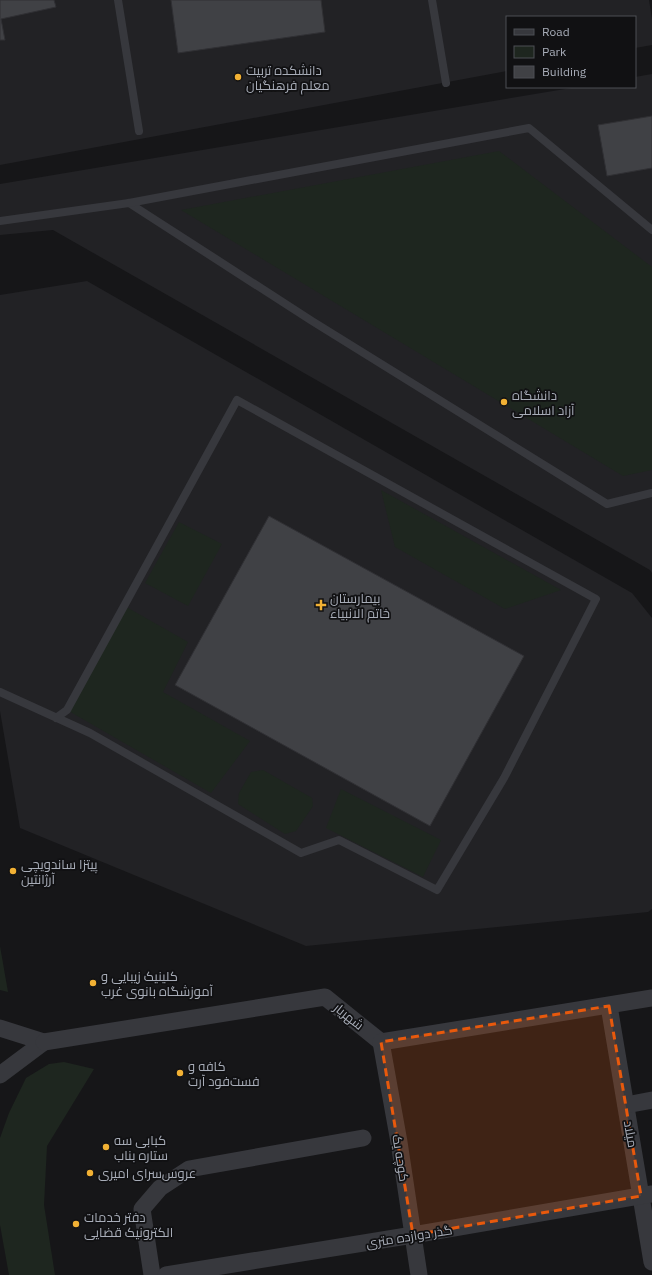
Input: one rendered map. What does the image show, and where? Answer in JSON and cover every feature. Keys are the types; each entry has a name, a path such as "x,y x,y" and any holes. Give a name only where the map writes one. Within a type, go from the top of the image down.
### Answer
{"street":[{"name":"شهریار","path":"0,1028 44,1042 325,997 381,1042"},
{"path":"381,1042 652,998"},
{"name":"میلاد","path":"609,1006 626,1105 646,1195 652,1262"},
{"name":"شهریار","path":"0,1075 44,1042"},
{"name":"کوچه یک","path":"381,1042 419,1275"},
{"path":"626,1105 652,1100"},
{"path":"152,1275 142,1209 160,1188 183,1172 189,1169 363,1138"},
{"name":"گذر دوازده متری","path":"166,1275 413,1236 646,1195"}],"lane":[{"path":"118,0 139,132"},
{"path":"432,0 446,83"},
{"path":"0,221 129,203 529,128 652,230"},
{"path":"129,203 312,321 606,504 652,493"},
{"path":"0,692 56,718 90,733 301,853 338,840 437,890 504,778 596,599 237,400 66,710 56,718"}],"highlighted area":[{"path":"609,1006 641,1196 413,1235 381,1042"}],"shaded area":[{"name":"دانشکده تربیت معلم فرهنگیان","path":"0,0 649,0 652,19 652,45 636,48 636,16 506,16 506,71 0,165"},
{"name":"دانشگاه آزاد اسلامی","path":"652,74 652,573 650,570 53,230 0,235 0,184 571,88 636,88 636,77"},
{"name":"بیمارستان خاتم الانبیاء","path":"87,281 632,593 652,618 652,909 648,912 306,946 20,828 0,711 0,295"}],"green space":[{"path":"499,151 652,267 652,470 623,476 181,210"},
{"path":"381,490 561,590 505,609 395,547"},
{"path":"179,522 222,544 188,606 145,583"},
{"path":"123,605 188,642 163,692 250,741 211,793 67,710"},
{"path":"263,770 312,798 313,806 296,831 285,834 238,804 239,793 251,772"},
{"path":"341,789 441,840 423,877 326,828"},
{"path":"0,946 8,992 0,990"},
{"path":"64,1062 94,1069 47,1146 44,1205 55,1275 9,1275 0,1225 0,1138 9,1113 26,1078 49,1064"}],"building":[{"path":"0,0 54,0 56,7 1,19 5,40 0,40"},
{"path":"171,0 321,0 325,32 178,53"},
{"path":"652,116 652,168 607,176 598,125"},
{"path":"269,516 524,656 430,826 175,685"}],"place":[{"name":"دانشکده تربیت معلم فرهنگیان","path":"238,77"},
{"name":"دانشگاه آزاد اسلامی","path":"504,402"},
{"name":"بیمارستان خاتم الانبیاء","path":"321,605"},
{"name":"پیتزا ساندویچی آرژانتین","path":"13,871"},
{"name":"کلینیک زیبایی و آموزشگاه بانوی غرب","path":"93,983"},
{"name":"کافه و فست‌فود آرت","path":"180,1073"},
{"name":"کبابی سه ستاره بناب","path":"106,1147"},
{"name":"عروس‌سرای امیری","path":"90,1173"},
{"name":"دفتر خدمات الکترونیک قضایی","path":"76,1224"}]}
